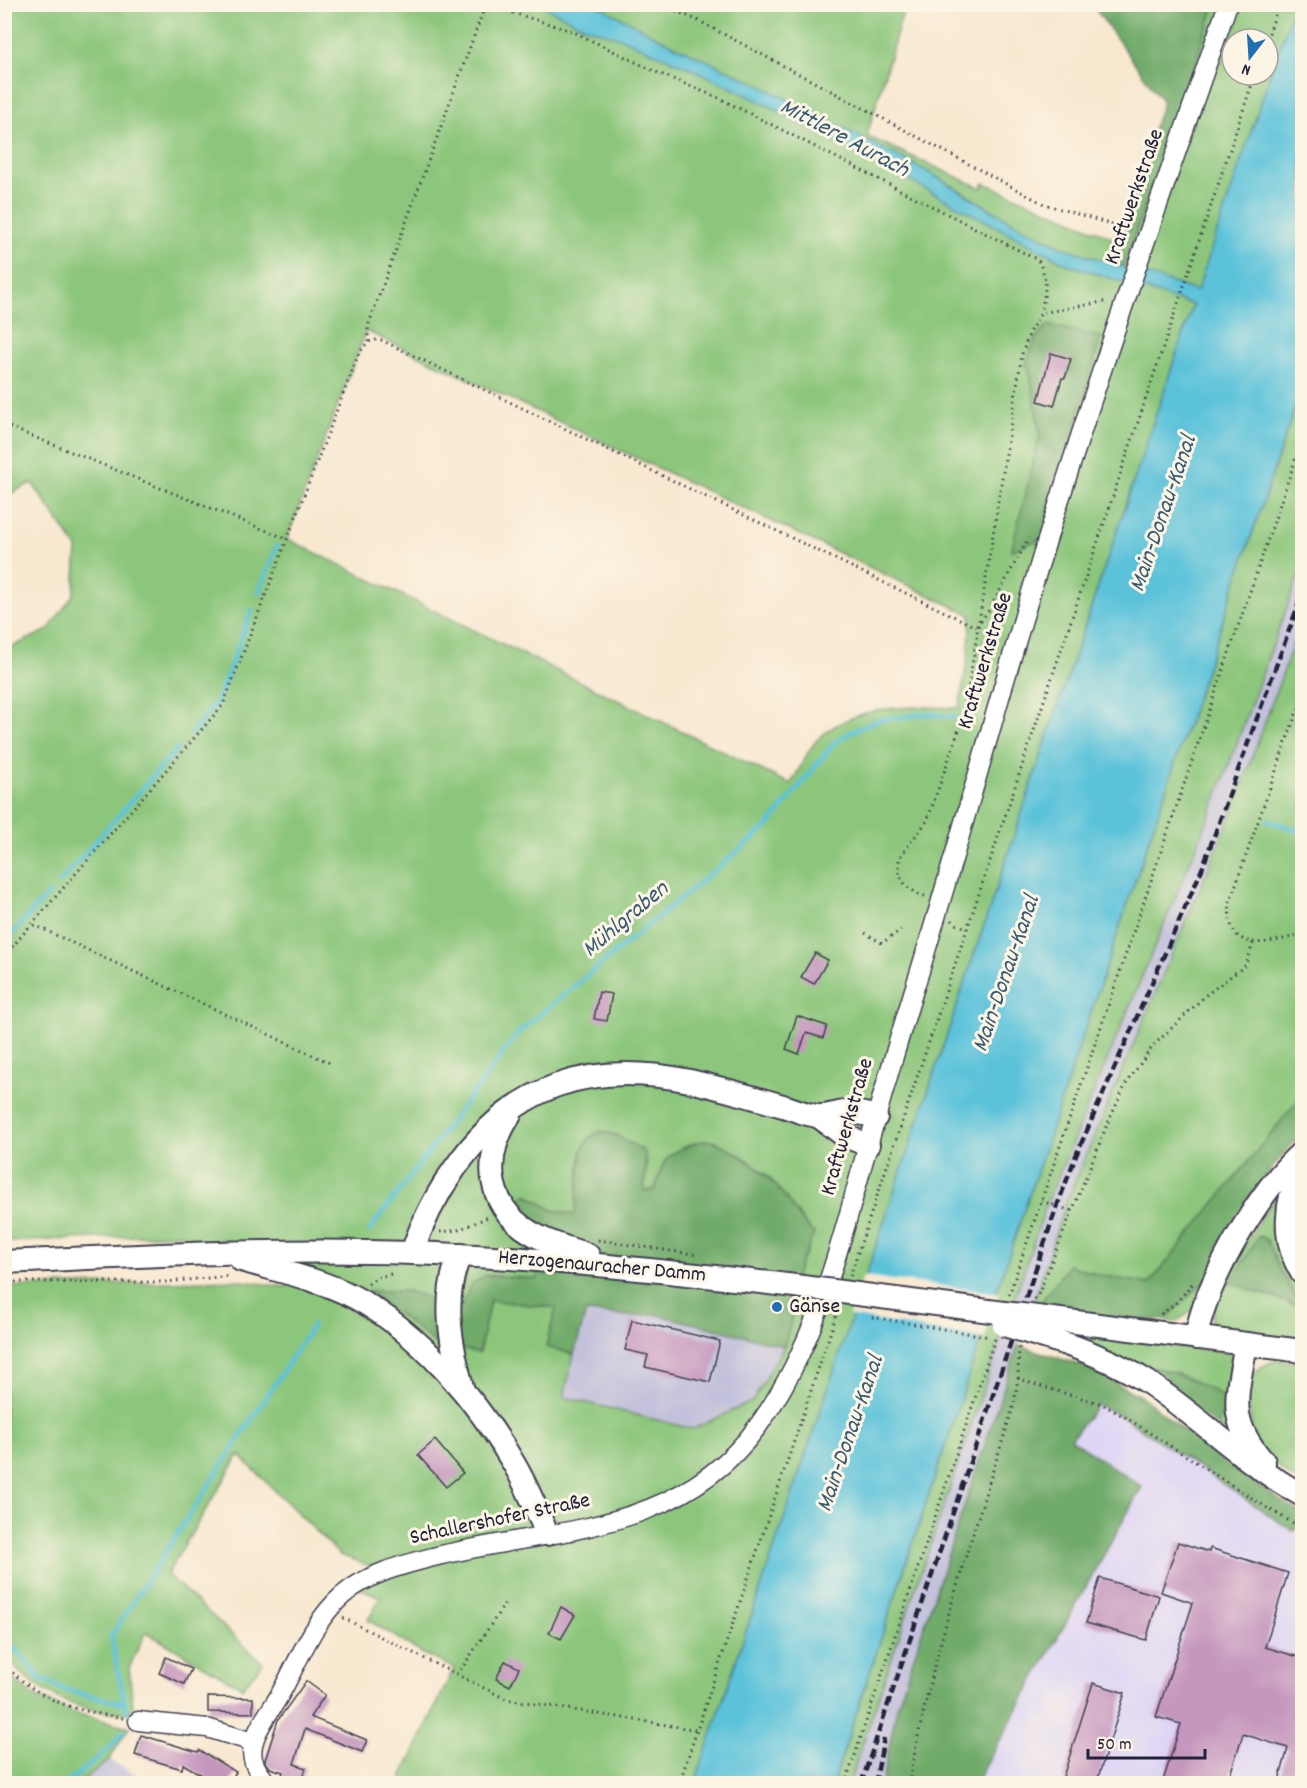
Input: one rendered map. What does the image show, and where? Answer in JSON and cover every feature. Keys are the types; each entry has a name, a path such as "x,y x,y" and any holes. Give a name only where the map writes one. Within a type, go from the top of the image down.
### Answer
{"main road":[{"path":"412,1253 418,1232 432,1204 453,1171 488,1127 535,1093 559,1083 586,1077 619,1074 688,1081 818,1116 845,1136 868,1145"},
{"path":"516,1106 499,1135 491,1166 493,1184 498,1199 505,1209 522,1226 548,1241 639,1268"},
{"path":"818,1116 844,1112 876,1117"},
{"path":"1196,1338 1207,1297 1219,1269 1266,1194 1279,1176 1302,1152"},
{"path":"1302,1166 1291,1192 1287,1216 1290,1244 1302,1273"},
{"path":"218,1253 316,1281 354,1297 404,1331 462,1387 513,1462 547,1534"},
{"name":"Herzogenauracher Damm","path":"9,1272 218,1253 460,1255 639,1268 937,1305 1057,1330 1196,1338 1302,1351"},
{"path":"460,1255 453,1274 449,1303 453,1353 462,1387"},
{"path":"1057,1330 1147,1382 1243,1457 1295,1491"},
{"path":"1246,1344 1237,1396 1241,1428 1257,1454 1295,1491"}],"street":[{"name":"Kraftwerkstraße","path":"808,1336 833,1270 876,1117 1058,505 1146,235 1228,4"},
{"name":"Schallershofer Straße","path":"253,1742 305,1645 328,1610 357,1584 391,1569 447,1554 586,1527 640,1513 666,1503 693,1488 717,1470 754,1432 774,1404 808,1336"},
{"path":"129,1719 207,1728 253,1742 254,1764 267,1784"}],"path":[{"path":"659,4 697,20 1044,204 1146,235"},
{"path":"1271,27 1279,4"},
{"path":"368,342 368,326 485,5 572,31 656,72 719,98 1038,261 1045,274 1045,289 1041,313 1030,331 1022,354 976,627 964,715 927,820 899,858 899,874 906,886 918,894"},
{"path":"848,1282 1251,87"},
{"path":"1041,313 1110,300"},
{"path":"4,956 223,705 359,353 368,342 380,339 976,627"},
{"path":"4,425 287,538"},
{"path":"1007,1302 1302,440"},
{"path":"976,627 989,610 1029,538"},
{"path":"1302,697 1230,901 1229,922 1232,931 1239,937 1254,943 1302,934"},
{"path":"34,924 332,1064"},
{"path":"866,933 882,943 900,930"},
{"path":"1032,1302 1038,1295 1126,1084 1153,1046 1206,995 1246,965 1254,943"},
{"path":"1041,1201 1072,1211"},
{"path":"9,1272 165,1282 238,1277"},
{"path":"354,1297 376,1278 398,1272"},
{"path":"1157,1315 1163,1314 1175,1304 1199,1275"},
{"path":"679,1784 840,1304"},
{"path":"837,1311 848,1313"},
{"path":"845,1784 996,1337 870,1316"},
{"path":"909,1784 916,1741 935,1661 1014,1404 1018,1378 1019,1338"},
{"path":"1018,1378 1102,1404 1302,1528"},
{"path":"455,1674 462,1668 506,1602"},
{"path":"328,1610 506,1699 698,1730"},
{"path":"4,1664 29,1686 49,1699 80,1710 129,1719"}],"shaded area":[{"path":"1302,566 1302,620 1232,813 1064,1207 897,1707 882,1783 849,1784 1047,1203 1214,805"},
{"path":"585,1312 631,1316 655,1314 784,1346 753,1401 693,1429 564,1397"},
{"path":"1098,1405 1123,1417 1302,1535 1302,1783 976,1784 1142,1488 1070,1439"},
{"path":"109,1760 151,1783 79,1784"}],"green space":[{"path":"5,5 905,5 867,136 981,188 984,183 1113,238 1106,262 1065,248 1019,226 930,173 859,153 1067,264 1119,280 1215,5 1294,5 1280,47 1280,27 1220,27 1220,87 1266,87 695,1783 399,1783 454,1668 425,1655 368,1620 381,1597 344,1582 373,1567 340,1555 239,1455 167,1574 263,1663 242,1688 146,1632 129,1668 133,1705 131,1714 94,1710 53,1696 22,1674 5,1657 5,1287 235,1280 286,1287 294,1269 182,1234 5,1242 5,650 48,630 74,594 77,548 32,483 5,496","holes":["366,331 971,615 968,656 959,708 903,707 884,709 848,719 817,740 790,784 287,539","1101,337 1012,551 1040,435 1030,373 1026,363","600,1131 616,1135 644,1151 647,1162 644,1191 655,1190 664,1162 714,1140 750,1161 771,1179 808,1228 806,1253 801,1261 785,1311 792,1317 784,1346 753,1401 693,1429 564,1397 574,1354 546,1347 556,1308 490,1300 479,1353 434,1342 369,1291 406,1291 460,1307 486,1275 538,1279 527,1194 552,1210 575,1215 582,1150"]},
{"path":"1095,5 1215,5 1124,266 1106,262 1163,102 1096,10"},
{"path":"1048,325 1101,337 1045,537 1011,551 1040,435 1030,373 1026,363 1036,338"},
{"path":"1302,386 1302,566 1214,805 1047,1203 849,1783 833,1784 988,1317"},
{"path":"1302,620 1302,1097 1149,1284 1099,1275 1069,1265 1028,1320 1064,1207 1232,813"},
{"path":"1302,1097 1302,1136 1288,1148 1247,1200 1206,1280 1164,1320 1028,1320 1069,1265 1099,1275 1149,1284"},
{"path":"600,1131 616,1135 644,1151 645,1191 655,1189 663,1165 675,1152 709,1140 721,1144 747,1160 780,1190 802,1221 814,1233 801,1261 785,1311 792,1317 784,1346 655,1314 631,1316 586,1312 574,1354 546,1347 556,1308 490,1300 479,1353 434,1342 368,1291 406,1291 460,1307 471,1285 486,1275 538,1279 519,1200 527,1194 552,1210 575,1215 582,1150 589,1138"},
{"path":"1288,1176 1302,1283 1302,1341 1211,1329 1214,1298 1221,1282","holes":["1267,1240 1281,1272 1301,1307 1230,1283"]},
{"path":"1259,1236 1267,1240 1281,1272 1302,1307 1230,1283"},
{"path":"1206,1280 1193,1310 1176,1322 1164,1320"},
{"path":"1078,1334 1237,1354 1242,1444 1217,1426 1225,1398 1170,1372 1150,1367 1144,1372 1075,1338"},
{"path":"1018,1345 1086,1367 1145,1399 1228,1466 1302,1514 1302,1525 1293,1531 1123,1417 1097,1405 1071,1439 1142,1487 976,1783 882,1783 897,1707"},
{"path":"1277,1360 1302,1363 1302,1484 1269,1458 1258,1446 1253,1432 1247,1397 1249,1381 1258,1369"},
{"path":"1150,1367 1180,1375 1226,1398 1223,1416 1217,1426 1144,1372"},
{"path":"4,1671 31,1694 74,1713 129,1727 109,1760 79,1783 5,1783"}],"water":[{"path":"541,5 597,5 675,46 754,82 930,173 1019,226 1065,248 1197,291 1266,87 1280,87 1280,46 1294,5 1302,5 1302,386 833,1783 695,1783 1193,305 1067,264 765,104 618,37 585,27"}],"pier":[{"path":"863,1276 999,1293 984,1339 849,1316"}],"building":[{"path":"1051,353 1071,359 1065,378 1062,378 1054,406 1038,401"},
{"path":"815,953 828,960 814,984 801,977"},
{"path":"599,992 612,994 607,1021 594,1019"},
{"path":"797,1016 827,1026 823,1038 806,1033 799,1054 786,1049"},
{"path":"632,1320 720,1341 710,1382 645,1367 648,1355 625,1350"},
{"path":"435,1440 463,1473 446,1487 418,1455"},
{"path":"1178,1542 1209,1552 1210,1548 1288,1573 1265,1647 1302,1658 1302,1784 1287,1784 1279,1781 1288,1748 1243,1734 1227,1784 1162,1784 1181,1724 1156,1717 1193,1603 1161,1592"},
{"path":"1100,1578 1159,1596 1146,1640 1086,1623"},
{"path":"561,1607 575,1615 561,1639 549,1633"},
{"path":"166,1657 191,1669 184,1684 159,1673"},
{"path":"505,1661 519,1668 510,1686 496,1679"},
{"path":"306,1681 325,1695 310,1717 367,1740 362,1752 305,1729 294,1764 306,1768 301,1784 289,1784 280,1781 283,1772 270,1768 265,1760 278,1720"},
{"path":"1093,1683 1125,1693 1096,1784 1072,1784 1062,1780"},
{"path":"208,1697 253,1698 253,1713 208,1712"},
{"path":"141,1735 198,1752 199,1750 236,1772 229,1784 217,1784 183,1764 182,1769 135,1755"}],"waterway":[{"path":"259,593 277,546"},
{"path":"191,734 217,701 252,610"},
{"name":"Mühlgraben","path":"369,1231 519,1032 767,827 834,743 853,731 878,720 925,714 955,717"},
{"path":"60,882 177,749"},
{"name":"Mühlgraben","path":"1267,820 1302,832"},
{"path":"4,943 49,893"},
{"path":"126,1711 111,1636 313,1325"},
{"path":"4,1636 40,1678 65,1690 125,1704"},
{"path":"65,1784 103,1753 123,1732"}],"railway":[{"path":"861,1784 1057,1206 1077,1153 1202,869 1302,595"},
{"path":"875,1784 884,1738"}],"place":[{"name":"Gänse","path":"777,1307"}],"water label":[{"name":"Mittlere Aurach","path":"844,139"},
{"name":"Main-Donau-Kanal","path":"1164,514"},
{"name":"Main-Donau-Kanal","path":"1007,974"},
{"name":"Main-Donau-Kanal","path":"851,1434"}]}
